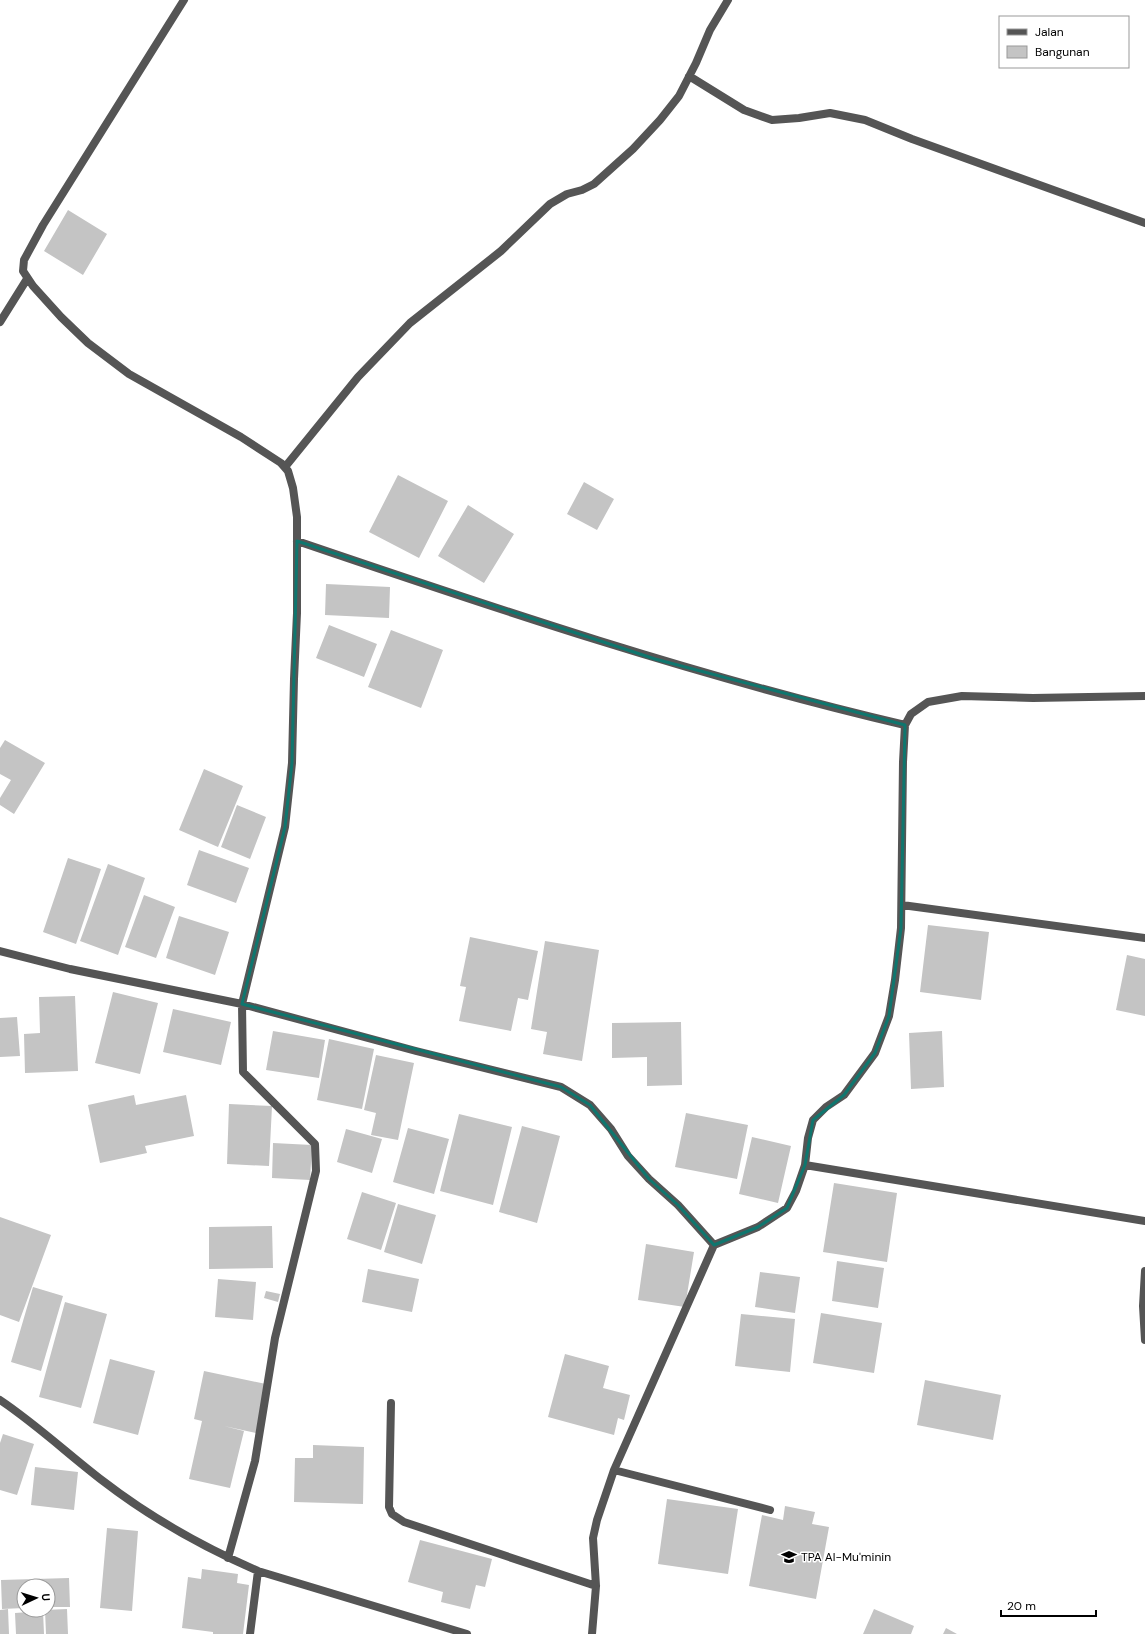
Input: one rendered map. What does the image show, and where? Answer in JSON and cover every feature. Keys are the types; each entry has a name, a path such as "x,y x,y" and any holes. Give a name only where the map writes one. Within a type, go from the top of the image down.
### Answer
{"street":[{"path":"184,0 44,225 23,264 23,271 27,279 88,343 129,374 241,437 285,467 288,471 296,499 297,613 292,763 285,827 242,1004 243,1072 315,1144 316,1171 275,1338 255,1461 228,1558"},
{"path":"285,467 358,377 410,322 501,251 550,204 567,194 582,190 594,184 633,149 660,120 679,96 710,30 728,0"},
{"path":"689,76 744,110 772,120 800,118 830,112 865,120 912,139 1145,224"},
{"path":"0,322 27,279"},
{"path":"297,541 433,588 655,659 853,713 905,725"},
{"path":"592,1634 596,1586 593,1538 596,1520 614,1470 714,1245 758,1227 787,1208 796,1190 804,1165 808,1138 813,1120 826,1107 844,1095 875,1053 888,1016 895,980 901,928 903,762 905,725 911,714 928,702 962,696 1033,698 1145,696"},
{"path":"902,905 1145,938"},
{"path":"0,951 70,969 242,1004 416,1051 560,1087 590,1105 611,1129 633,1161 649,1179 678,1204 714,1245"},
{"path":"804,1165 1145,1221"},
{"path":"1145,1271 1143,1306 1145,1340"},
{"path":"0,1400 103,1482 152,1516 228,1558 258,1571 467,1634"},
{"path":"391,1403 388,1507 392,1514 404,1522 596,1586"},
{"path":"614,1470 770,1510"},
{"path":"250,1634 258,1571"}],"highlighted area":[{"path":"297,541 655,659 905,725 901,928 889,1016 875,1053 844,1095 813,1120 805,1165 787,1208 758,1227 714,1245 678,1205 649,1179 590,1105 561,1087 242,1004 285,827 292,763"}],"building":[{"path":"68,210 107,234 83,275 44,251"},
{"path":"398,475 448,501 419,558 369,532"},
{"path":"584,482 614,499 597,530 567,514"},
{"path":"468,505 514,534 484,583 438,556"},
{"path":"326,584 390,587 389,618 325,615"},
{"path":"329,625 377,644 364,677 316,658"},
{"path":"391,630 443,650 421,708 368,687"},
{"path":"5,740 45,763 14,814 0,805 0,798 11,780 0,774 0,748"},
{"path":"204,769 243,786 218,847 179,830"},
{"path":"237,805 266,817 250,859 221,847"},
{"path":"199,850 249,868 236,903 187,885"},
{"path":"68,858 101,869 76,944 43,932"},
{"path":"108,864 145,878 118,955 80,941"},
{"path":"144,895 175,907 156,958 125,947"},
{"path":"179,916 229,932 215,975 166,958"},
{"path":"928,925 989,932 981,1000 920,992"},
{"path":"470,937 538,951 528,1000 518,998 511,1031 459,1021 466,987 460,986"},
{"path":"545,941 599,950 582,1061 543,1054 547,1032 531,1029"},
{"path":"1127,955 1145,959 1145,1016 1116,1010"},
{"path":"113,992 158,1003 140,1074 95,1063"},
{"path":"75,996 78,1071 25,1073 24,1034 40,1033 39,997"},
{"path":"173,1009 231,1022 221,1065 163,1052"},
{"path":"17,1017 20,1056 0,1057 0,1018"},
{"path":"681,1022 682,1085 647,1086 647,1057 612,1058 612,1023"},
{"path":"273,1031 325,1040 319,1078 266,1070"},
{"path":"942,1031 944,1087 911,1089 909,1033"},
{"path":"329,1039 374,1049 362,1109 317,1100"},
{"path":"376,1055 414,1063 398,1140 371,1135 376,1113 364,1110"},
{"path":"134,1095 136,1105 186,1095 194,1136 145,1146 147,1153 100,1163 88,1105"},
{"path":"229,1104 272,1106 269,1166 227,1164"},
{"path":"686,1113 748,1125 737,1179 675,1167"},
{"path":"459,1114 512,1127 493,1205 440,1191"},
{"path":"522,1126 560,1136 537,1223 499,1212"},
{"path":"408,1128 449,1139 434,1194 393,1182"},
{"path":"346,1129 382,1139 372,1173 337,1162"},
{"path":"752,1137 791,1146 778,1203 739,1194"},
{"path":"273,1143 312,1145 310,1180 272,1178"},
{"path":"834,1183 897,1193 887,1262 823,1252"},
{"path":"362,1192 396,1203 381,1250 347,1239"},
{"path":"398,1204 436,1215 422,1264 384,1252"},
{"path":"0,1217 51,1235 19,1322 0,1315"},
{"path":"272,1226 273,1268 209,1269 209,1227"},
{"path":"646,1244 694,1252 685,1307 638,1300"},
{"path":"837,1261 884,1268 878,1308 832,1301"},
{"path":"368,1269 419,1279 412,1312 362,1302"},
{"path":"760,1272 800,1277 795,1313 755,1307"},
{"path":"218,1279 256,1282 253,1320 215,1317"},
{"path":"33,1287 63,1296 41,1371 11,1362"},
{"path":"266,1291 280,1294 278,1302 264,1298"},
{"path":"65,1302 107,1314 81,1408 39,1397"},
{"path":"821,1313 882,1323 874,1373 813,1363"},
{"path":"741,1314 795,1319 790,1372 735,1366"},
{"path":"565,1354 609,1366 603,1388 630,1395 624,1420 618,1418 614,1435 548,1417"},
{"path":"110,1359 155,1371 138,1435 93,1423"},
{"path":"204,1371 266,1384 256,1433 224,1426 244,1431 230,1488 189,1479 202,1421 194,1419"},
{"path":"925,1380 1001,1395 993,1440 917,1425"},
{"path":"3,1434 34,1444 17,1495 0,1490 0,1443"},
{"path":"313,1445 364,1447 363,1504 294,1502 295,1458 313,1458"},
{"path":"35,1467 78,1472 74,1510 31,1505"},
{"path":"667,1499 738,1509 728,1574 658,1564"},
{"name":"TPA Al-Mu'minin","path":"785,1506 815,1512 812,1524 829,1527 816,1599 749,1586 762,1515 783,1520"},
{"path":"107,1528 138,1531 132,1611 100,1608"},
{"path":"420,1540 492,1559 485,1587 476,1585 470,1609 441,1602 443,1592 408,1582"},
{"path":"202,1569 238,1574 237,1583 249,1585 243,1634 213,1634 213,1632 182,1628 188,1577 201,1579"},
{"path":"56,1578 69,1578 70,1607 56,1607"},
{"path":"1,1580 16,1580 16,1608 2,1609"},
{"path":"8,1609 9,1634 0,1634 0,1610"},
{"path":"67,1609 68,1634 46,1634 45,1618 56,1618 56,1610"},
{"path":"874,1609 914,1626 911,1634 863,1634"},
{"path":"15,1613 16,1618 43,1618 44,1634 16,1634"},
{"path":"946,1628 957,1634 943,1634"}],"place":[{"name":"TPA Al-Mu'minin","path":"789,1557"}]}
